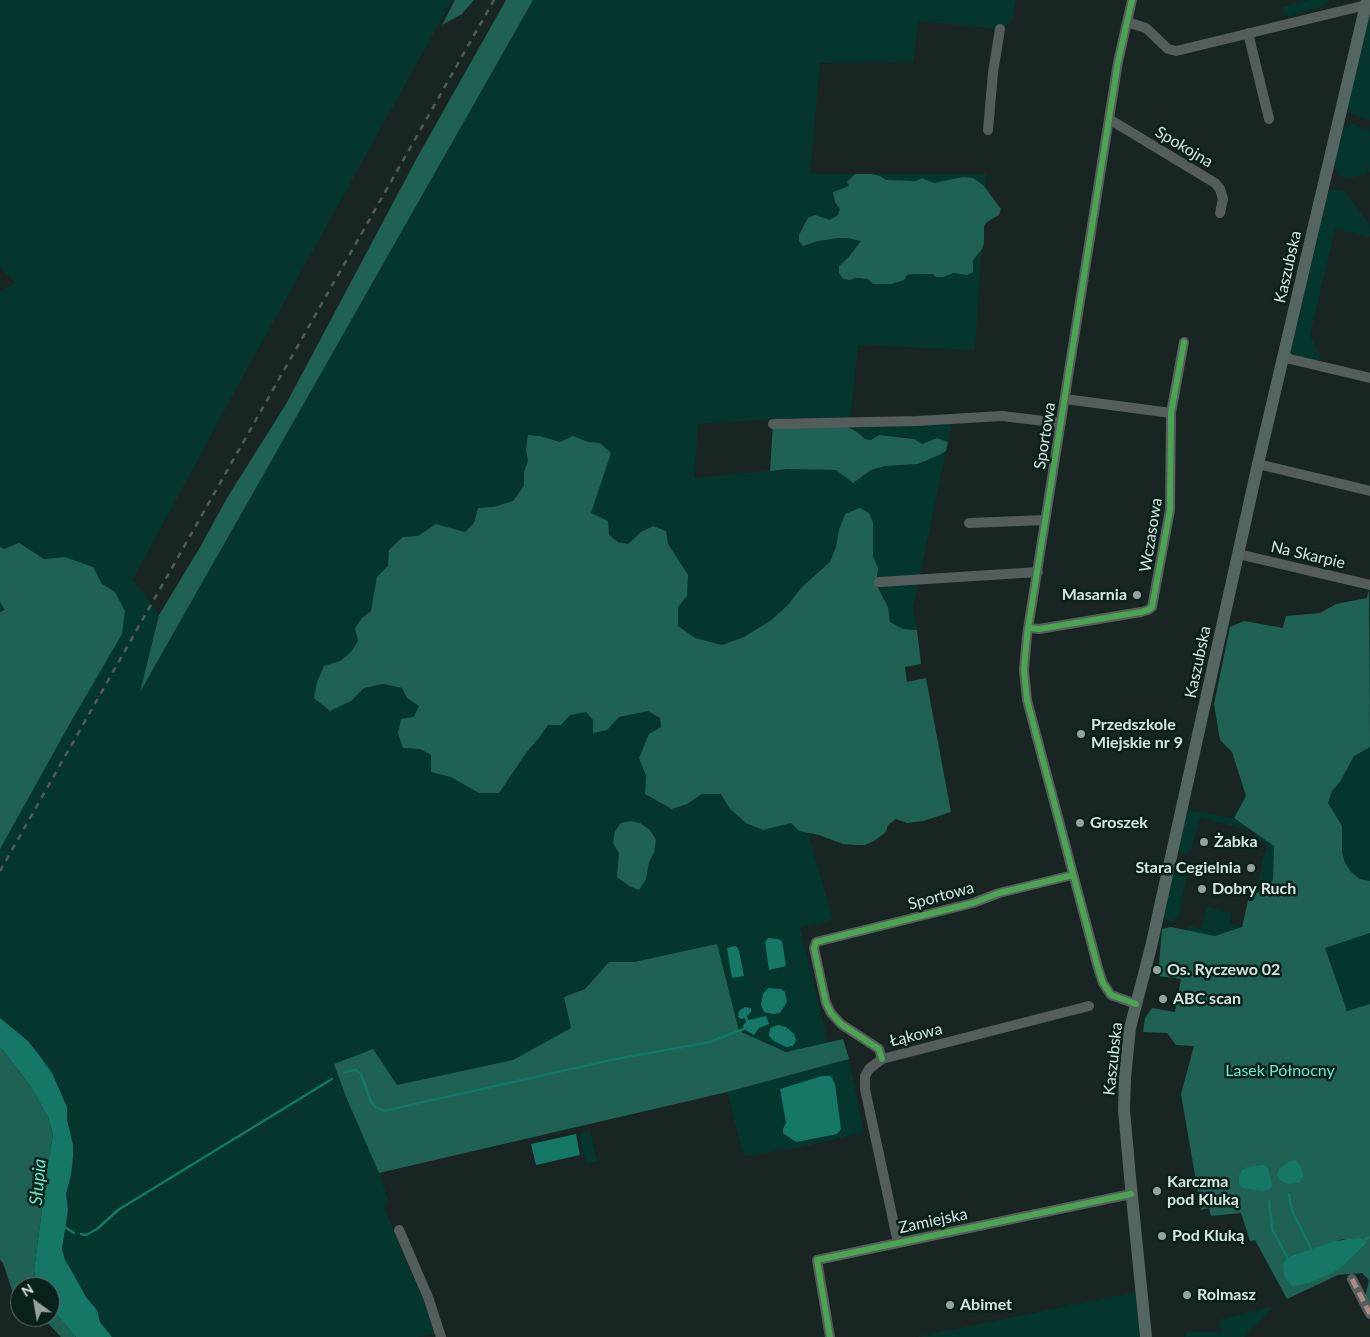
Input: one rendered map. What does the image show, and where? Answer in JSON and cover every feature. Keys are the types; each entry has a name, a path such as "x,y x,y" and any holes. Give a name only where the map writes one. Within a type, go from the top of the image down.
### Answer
{"main road":[{"name":"Kaszubska","path":"1146,1337 1124,1110 1128,1047 1136,1004 1151,947 1258,464 1366,2"}],"street":[{"name":"Sportowa","path":"1132,0 1118,62 1061,423 1029,628 1024,686 1103,983 1111,995 1120,1000 1136,1004"},
{"path":"1127,22 1146,28 1172,50 1248,33 1366,2"},
{"path":"988,130 993,72 1000,29"},
{"path":"1248,33 1270,119"},
{"name":"Spokojna","path":"1109,120 1215,183 1220,188 1223,198 1220,213"},
{"name":"Wczasowa","path":"1029,628 1039,629 1142,612 1152,607 1170,510 1171,413 1184,342"},
{"path":"1284,355 1290,359 1370,378"},
{"path":"1065,399 1171,413"},
{"path":"773,424 917,421 1002,416 1061,423"},
{"path":"1258,464 1370,491"},
{"path":"969,522 1046,520"},
{"name":"Na Skarpie","path":"1238,554 1370,585"},
{"path":"880,582 1038,572"},
{"name":"Sportowa","path":"882,1059 879,1049 841,1024 831,1013 826,1003 814,948 816,942 973,903 999,893 1073,875"},
{"name":"Łąkowa","path":"898,1243 865,1089 865,1076 869,1069 882,1059 1089,1006"},
{"name":"Zamiejska","path":"830,1337 817,1260 1131,1194"},
{"path":"398,1230 428,1297 441,1337"},
{"path":"1352,1279 1370,1314"}],"shaded area":[{"path":"0,0 452,0 133,579 159,615 141,690 532,0 1016,0 1012,22 1000,29 919,21 913,62 820,63 810,174 986,174 975,350 858,345 850,419 790,418 698,424 694,478 787,469 836,470 853,482 871,470 885,466 918,464 946,451 913,608 917,630 903,629 890,622 888,607 876,584 867,640 810,840 833,920 800,928 828,1042 786,1052 739,1031 716,944 634,962 609,962 585,989 564,997 571,1028 513,1060 397,1085 334,1063 346,1097 379,1173 389,1202 383,1205 437,1333 417,1337 112,1337 100,1321 97,1310 86,1297 65,1260 62,1249 68,1210 66,1194 71,1175 73,1145 67,1120 67,1107 52,1073 39,1055 28,1041 0,1018 0,291 16,283 0,268"},
{"path":"1309,0 1331,0 1318,8 1288,16 1282,7"},
{"path":"1370,9 1370,120 1352,114 1347,105"},
{"path":"1352,124 1370,130 1370,172 1366,171 1365,175 1348,178 1336,173 1334,164 1341,134 1345,127"},
{"path":"1333,189 1345,191 1370,226 1370,237 1335,229 1310,335 1322,361 1295,355 1291,350 1328,193"},
{"path":"952,423 948,442 937,438 922,444 908,437 879,435 871,440 864,439 846,425"},
{"path":"1370,747 1370,881 1360,879 1351,872 1345,863 1342,852 1342,826 1328,803 1332,791 1340,782 1354,756"},
{"path":"1187,810 1234,818 1253,831 1200,818 1190,853 1185,855 1178,850"},
{"path":"1256,833 1274,846 1273,880 1266,888 1255,894 1267,843 1254,840"},
{"path":"1179,864 1185,866 1187,872 1179,915 1173,921 1168,921 1163,917 1175,866"},
{"path":"1207,907 1232,913 1230,924 1242,927 1215,936 1187,931 1189,926 1202,928"},
{"path":"1370,933 1370,1004 1347,1012 1325,948"},
{"path":"768,938 782,941 786,966 769,970 765,942"},
{"path":"735,946 739,951 744,976 732,978 727,948"},
{"path":"768,988 781,989 785,992 787,1002 780,1013 764,1012 761,1005 763,994"},
{"path":"745,1007 751,1008 751,1012 747,1016 748,1020 766,1016 769,1024 759,1028 754,1035 744,1029 745,1018 741,1019 738,1017 739,1011"},
{"path":"0,1018 28,1041 39,1055 52,1073 67,1107 67,1120 73,1145 73,1157 66,1194 68,1210 62,1249 65,1260 86,1297 97,1310 100,1322 112,1337 76,1337 60,1318 60,1277 35,1277 34,1271 53,1134 48,1117 31,1087 0,1048"},
{"path":"778,1025 786,1027 794,1034 796,1040 793,1046 786,1047 769,1036 770,1028"},
{"path":"849,1059 864,1132 802,1147 744,1156 727,1092"},
{"path":"822,1076 831,1076 835,1084 841,1129 837,1134 796,1142 783,1133 786,1123 780,1089"},
{"path":"590,1131 597,1161 586,1164 579,1134"},
{"path":"576,1134 580,1155 536,1165 531,1144"},
{"path":"1296,1160 1301,1166 1303,1176 1299,1183 1288,1184 1280,1180 1277,1175 1279,1169 1290,1161"},
{"path":"1264,1165 1268,1168 1272,1184 1271,1188 1264,1191 1242,1188 1239,1184 1239,1176 1242,1170 1248,1167"},
{"path":"1360,1238 1366,1242 1364,1246 1338,1270 1309,1283 1293,1286 1285,1278 1283,1265 1287,1257 1335,1241"},
{"path":"1135,1292 1140,1337 917,1337"},
{"path":"1274,1306 1244,1337 1185,1337 1185,1332 1221,1332 1219,1320"}],"green space":[{"path":"455,0 474,0 462,14 442,25"},
{"path":"506,0 533,0 140,692 159,615 227,498 286,404 418,156"},
{"path":"855,174 872,174 886,180 916,181 922,178 934,183 963,177 973,178 984,186 1001,209 999,215 984,226 984,243 982,249 973,260 973,272 967,275 954,273 943,277 936,277 932,274 911,274 907,275 904,280 891,284 873,284 868,279 843,279 839,273 839,266 861,241 838,238 818,241 803,246 799,241 799,235 808,218 815,215 830,220 838,215 840,209 835,202 833,192 849,186 847,182"},
{"path":"773,424 845,425 865,439 871,440 879,435 914,439 922,444 937,438 948,442 946,451 939,455 918,464 885,466 871,470 853,483 836,470 787,469 770,471"},
{"path":"528,435 540,436 560,442 573,436 588,442 600,443 611,453 591,513 608,521 609,535 618,542 628,544 641,532 653,526 666,531 668,544 688,575 687,596 678,607 678,626 695,638 722,645 744,637 770,621 788,605 801,588 830,562 845,514 860,508 869,513 873,523 873,557 878,568 876,584 888,607 890,622 903,629 917,630 921,664 905,667 907,682 926,678 951,812 923,821 907,823 896,819 888,825 886,832 874,841 865,845 854,845 843,844 819,835 799,831 791,823 763,830 746,823 730,809 721,794 702,794 687,804 672,809 645,794 646,776 639,758 649,734 661,727 660,718 648,711 619,717 607,730 593,733 593,720 586,712 570,715 561,725 548,725 499,793 479,793 451,777 431,772 431,755 420,749 403,748 398,733 401,719 414,717 419,706 407,698 402,688 383,684 364,688 351,701 330,711 314,698 317,682 324,666 340,661 351,652 358,641 355,628 362,618 371,611 377,577 388,566 389,550 403,537 418,536 436,524 465,532 474,523 478,508 494,507 513,501 524,486 524,472 528,461 526,450"},
{"path":"19,543 44,559 65,557 93,567 102,584 115,592 125,611 122,634 0,849 0,612 5,610 0,602 0,547 4,549"},
{"name":"Lasek Północny","path":"1369,589 1370,747 1354,756 1340,782 1332,791 1328,803 1342,826 1342,852 1345,863 1351,872 1360,879 1370,881 1370,933 1325,948 1347,1011 1370,1004 1370,1306 1365,1297 1369,1280 1362,1273 1338,1275 1287,1299 1255,1240 1250,1241 1241,1213 1211,1216 1209,1208 1201,1210 1181,1094 1194,1046 1176,1045 1167,1033 1143,1032 1145,1018 1152,1008 1175,1012 1181,979 1158,976 1162,929 1171,927 1215,936 1242,927 1248,901 1253,901 1255,894 1266,888 1273,880 1274,846 1234,818 1246,796 1232,752 1220,740 1214,704 1230,627 1244,621 1283,628 1286,616 1320,613 1336,604 1367,598","holes":["1343,1239 1364,1246 1344,1264 1287,1257"]},
{"path":"631,821 640,823 650,830 656,840 646,879 639,890 629,886 617,877 619,853 613,843 615,831 621,823"},
{"path":"717,944 739,1031 786,1052 843,1039 849,1059 727,1092 379,1173 346,1097 334,1064 373,1049 397,1085 513,1060 571,1028 564,997 585,989 609,962 634,962"},
{"path":"0,1048 31,1087 48,1117 53,1134 34,1271 35,1277 10,1277 10,1284 3,1263 0,1260"},
{"path":"60,1318 76,1337 61,1337 52,1327 60,1327"}],"waterway":[{"path":"344,1072 356,1070 361,1074 371,1102 377,1108 384,1111 611,1060 710,1042 744,1029"},
{"path":"81,1234 86,1235 97,1229 118,1210 332,1079"},
{"path":"1289,1194 1294,1215 1311,1249"},
{"path":"1269,1201 1272,1229 1287,1257"},
{"path":"63,1226 74,1233"},
{"path":"1364,1240 1370,1237"}],"railway":[{"path":"0,871 494,0"}],"marked path":[{"path":"1352,1279 1370,1314"}],"cycle path":[{"path":"1132,0 1118,62 1027,635 1024,670 1027,700 1103,983 1111,995 1136,1004"},
{"path":"1029,628 1039,629 1141,612 1152,607 1170,510 1171,413 1184,342"},
{"path":"882,1059 879,1049 841,1024 831,1013 826,1003 814,948 816,942 973,903 999,893 1073,875"},
{"path":"830,1337 817,1260 1131,1194"}],"place":[{"name":"Masarnia","path":"1137,595"},
{"name":"Przedszkole Miejskie nr 9","path":"1081,734"},
{"name":"Groszek","path":"1080,823"},
{"name":"Żabka","path":"1204,842"},
{"name":"Stara Cegielnia","path":"1251,868"},
{"name":"Dobry Ruch","path":"1202,889"},
{"name":"Os. Ryczewo 02","path":"1157,970"},
{"name":"ABC scan","path":"1163,999"},
{"name":"Karczma pod Kluką","path":"1157,1191"},
{"name":"Pod Kluką","path":"1162,1236"},
{"name":"Rolmasz","path":"1187,1295"},
{"name":"Abimet","path":"950,1305"}],"water label":[{"name":"Słupia","path":"38,1182"}]}
